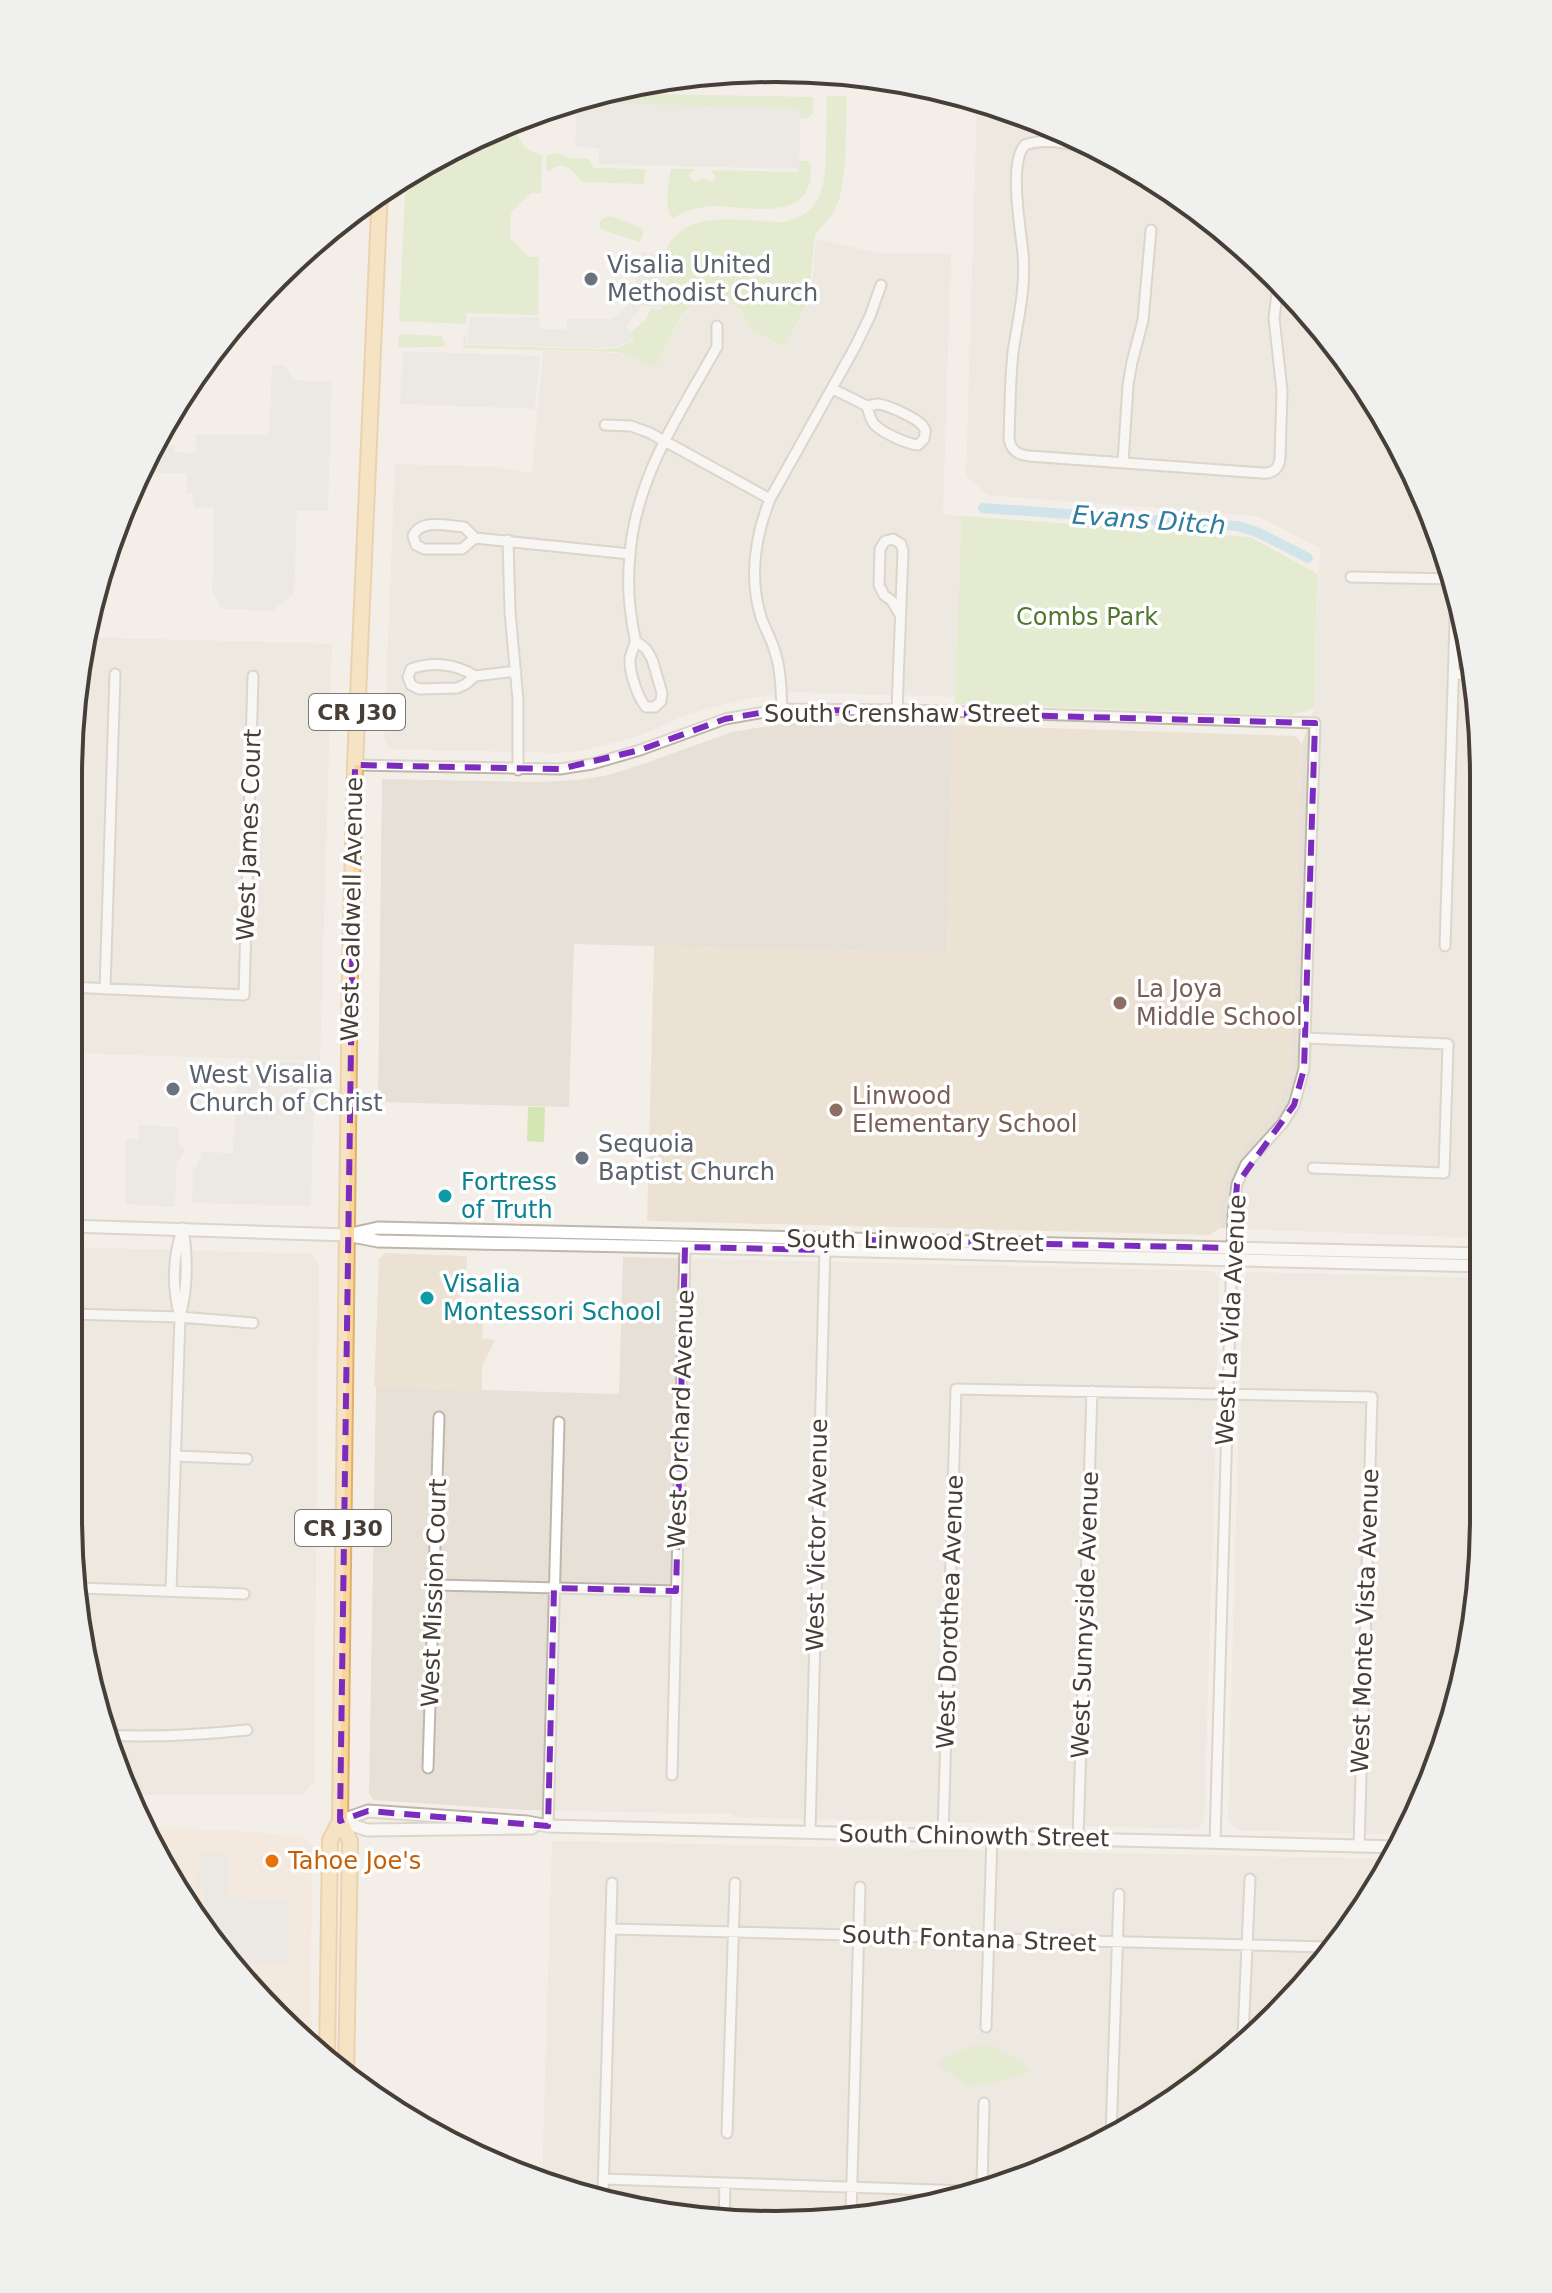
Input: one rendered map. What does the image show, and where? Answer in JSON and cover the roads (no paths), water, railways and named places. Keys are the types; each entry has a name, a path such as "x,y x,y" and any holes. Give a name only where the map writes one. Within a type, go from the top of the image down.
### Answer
{"main road":[{"name":"West Caldwell Avenue","path":"327,2047 330,1840 340,1821 355,765 379,207"},
{"name":"West Caldwell Avenue","path":"340,1821 350,1841 346,2062"},
{"path":"328,2032 336,2040 336,2054"}],"street":[{"path":"1065,146 1032,143 1023,147 1018,157 1017,198 1024,288 1012,363 1009,436 1015,452 1026,456 1262,473 1274,470 1280,458 1282,421 1274,318 1277,295"},
{"path":"1123,462 1128,385 1143,320 1151,230"},
{"path":"782,709 776,654 761,615 754,583 755,553 762,518 833,389 870,316 881,285"},
{"path":"636,641 646,649 656,670 662,693 661,701 655,707 646,707 641,702 629,659 636,641 631,620 630,554 641,494 664,441 717,347 717,326"},
{"path":"833,389 867,406 886,405 922,424 924,439 918,445 910,444 875,425 867,406"},
{"path":"605,425 631,426 770,499"},
{"path":"475,538 462,549 424,549 416,545 413,536 417,528 424,524 464,527 475,538 630,554"},
{"path":"897,710 903,551 901,544 893,539 885,541 880,549 879,585 899,613"},
{"path":"508,540 518,770"},
{"path":"1351,577 1441,579"},
{"path":"1445,946 1455,633"},
{"path":"475,676 456,666 419,666 411,669 408,677 411,685 419,689 457,688 475,676 516,671"},
{"path":"82,988 105,989 115,674"},
{"path":"1454,674 1462,674"},
{"name":"West James Court","path":"105,989 244,995 253,676"},
{"name":"South Crenshaw Street","path":"355,765 560,769 592,764 640,750 725,719 782,709 1315,723"},
{"name":"West La Vida Avenue","path":"1215,1842 1233,1216 1237,1184 1246,1164 1283,1123 1294,1105 1304,1069 1315,723"},
{"path":"1306,1038 1448,1044 1444,1173 1313,1168"},
{"name":"South Linwood Street","path":"82,1226 347,1235 378,1241 685,1247 1058,1243 1470,1265"},
{"path":"171,1591 180,1317 186,1295 187,1268 183,1228"},
{"name":"South Linwood Street","path":"347,1235 378,1228 758,1237 954,1253 1470,1254"},
{"path":"685,1247 695,1242 727,1242 758,1237"},
{"path":"954,1253 974,1249 1049,1250 1058,1243"},
{"name":"West Victor Avenue","path":"810,1832 824,1244"},
{"name":"West Orchard Avenue","path":"672,1775 685,1247"},
{"path":"82,1314 253,1323"},
{"name":"West Dorothea Avenue","path":"943,1835 956,1389 1092,1391"},
{"path":"1092,1391 1227,1394"},
{"name":"West Sunnyside Avenue","path":"1078,1838 1092,1391"},
{"name":"West Monte Vista Avenue","path":"1227,1394 1372,1397 1359,1846"},
{"name":"West Mission Court","path":"428,1768 439,1417"},
{"path":"548,1826 559,1422"},
{"path":"176,1456 247,1459"},
{"path":"435,1585 676,1591"},
{"path":"86,1588 244,1594"},
{"path":"118,1735 159,1737 247,1730"},
{"name":"South Chinowth Street","path":"340,1821 368,1811 548,1826"},
{"name":"South Chinowth Street","path":"340,1821 367,1830 526,1829 548,1826 1386,1847"},
{"path":"986,2027 992,1836"},
{"path":"1243,2030 1250,1879"},
{"path":"603,2189 612,1883"},
{"path":"727,2133 735,1883"},
{"path":"851,2207 860,1887"},
{"path":"1111,2124 1119,1894"},
{"name":"South Fontana Street","path":"611,1929 1321,1947"},
{"path":"982,2179 984,2103"},
{"path":"603,2179 942,2190"},
{"path":"724,2209 725,2183"}],"waterway":[{"name":"Evans Ditch","path":"983,508 1238,526 1308,558"}],"place":[{"name":"Visalia United Methodist Church","path":"591,279"},
{"name":"La Joya Middle School","path":"1120,1003"},
{"name":"West Visalia Church of Christ","path":"173,1089"},
{"name":"Linwood Elementary School","path":"836,1110"},
{"name":"Sequoia Baptist Church","path":"582,1158"},
{"name":"Fortress of Truth","path":"445,1196"},
{"name":"Visalia Montessori School","path":"427,1298"},
{"name":"Tahoe Joe's","path":"272,1861"}],"park label":[{"name":"Combs Park","path":"1087,617"}]}
